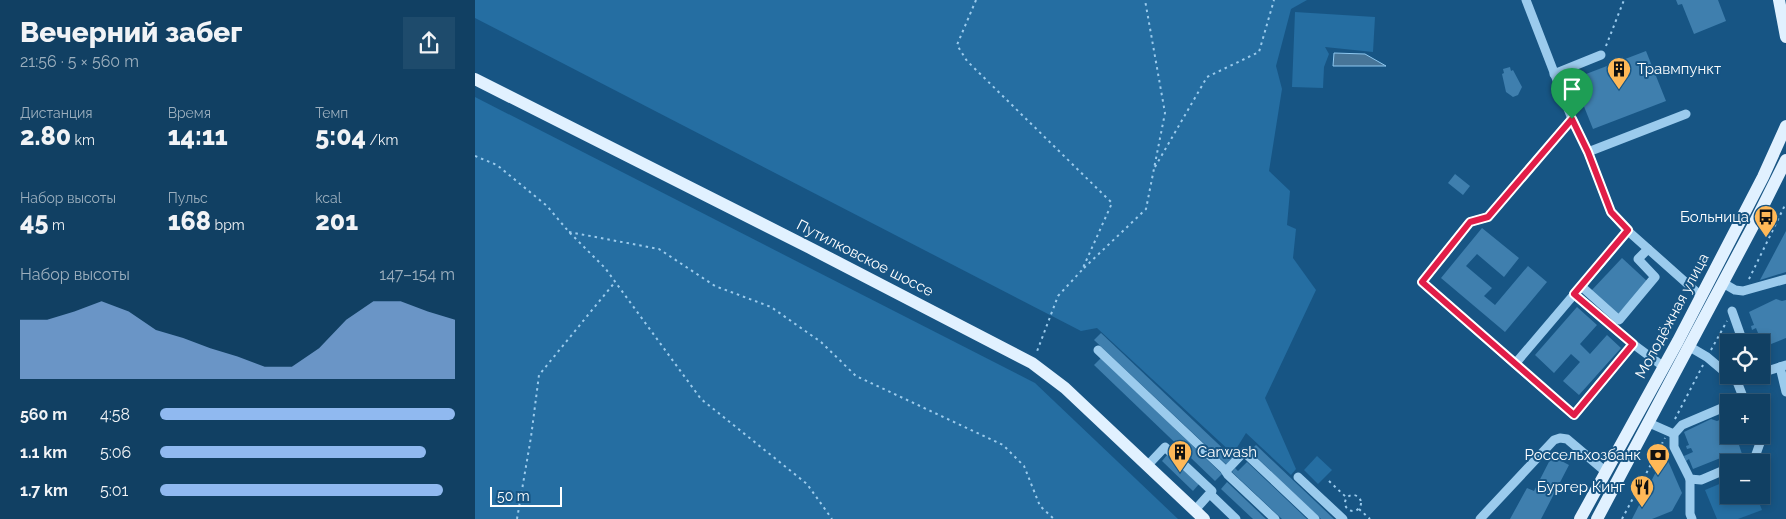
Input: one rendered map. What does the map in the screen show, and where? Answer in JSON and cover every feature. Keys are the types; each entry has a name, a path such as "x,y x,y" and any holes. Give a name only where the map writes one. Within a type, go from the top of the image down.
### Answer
{"main road":[{"path":"1779,0 1786,37"},
{"name":"Путилковское шоссе","path":"475,79 810,248 1032,363 1065,388 1204,519"},
{"name":"Молодёжная улица","path":"1580,519 1664,367 1779,146 1786,126"},
{"name":"Молодёжная улица","path":"1597,519 1690,347 1786,160"}],"lane":[{"path":"1526,0 1572,119 1588,152 1611,212 1648,249 1701,296"},
{"path":"1554,74 1601,55"},
{"path":"1588,152 1686,114"},
{"path":"1572,119 1488,217 1470,222 1422,282 1574,415 1633,344"},
{"path":"1515,364 1628,230"},
{"path":"1581,286 1619,320 1655,277 1638,259 1648,249"},
{"path":"1723,283 1735,290 1743,291 1786,280"},
{"path":"1574,294 1633,344 1664,367"},
{"path":"1732,311 1740,334"},
{"path":"1690,347 1707,357 1720,368"},
{"path":"1098,350 1275,519"},
{"path":"1770,371 1783,366 1786,392"},
{"path":"1692,519 1690,514 1690,479 1674,447 1674,434 1682,425 1720,410"},
{"path":"1649,423 1674,434"},
{"path":"1480,519 1554,440 1560,438 1567,439 1606,472"},
{"path":"1147,466 1165,447 1212,491 1195,510"},
{"path":"1226,471 1244,452 1315,519"},
{"path":"1690,479 1701,480 1720,472"},
{"path":"1298,477 1343,519"},
{"path":"1210,494 1236,519"}],"path":[{"path":"976,0 957,46 967,61 1112,202 1083,270"},
{"path":"1032,363 1058,296 1146,209 1165,113 1145,0"},
{"path":"1154,169 1207,77 1259,52 1274,0"},
{"path":"1601,55 1624,0"},
{"path":"475,156 497,165 547,206 569,232 605,268 701,399 807,484 832,519"},
{"path":"569,232 659,249 715,286 771,307 821,342 856,376 1003,445 1023,466 1040,506 1054,519"},
{"path":"517,519 539,375 615,282"},
{"path":"1329,481 1347,498"},
{"path":"1353,495 1359,498 1361,503 1359,508 1353,511 1347,509 1345,503 1347,498 1353,495"},
{"path":"1359,508 1370,519"}],"shaded area":[{"path":"475,0 1307,0 1291,9 1276,66 1282,89 1269,171 1290,191 1287,225 1296,229 1293,258 1316,290 1265,398 1296,469 1291,475 1246,433 1233,454 1097,328 1081,331 475,18"},
{"path":"1295,12 1375,17 1373,52 1325,47 1329,54 1324,67 1323,88 1292,87"},
{"path":"1334,53 1365,54 1386,66 1333,66"},
{"path":"475,97 1035,383 1178,519 475,519"},
{"path":"1317,456 1332,470 1318,484 1304,470"},
{"path":"1720,484 1720,504 1760,504 1762,510 1738,519 1717,519 1705,490"}],"building":[{"path":"1676,0 1718,0 1726,21 1694,34 1682,4 1678,5"},
{"name":"Травмпункт","path":"1646,51 1666,101 1593,129 1573,79"},
{"path":"1510,67 1522,87 1518,95 1513,97 1506,92 1502,74 1504,73 1503,69"},
{"path":"1455,174 1470,186 1463,195 1448,183"},
{"path":"1482,228 1519,258 1504,277 1477,254 1466,266 1492,288 1484,296 1495,305 1528,266 1547,282 1505,332 1441,278"},
{"path":"1786,231 1786,272 1760,280"},
{"path":"1622,258 1648,282 1617,315 1591,291"},
{"path":"1776,299 1786,300 1786,338 1770,344 1770,334 1755,334 1758,333 1756,328 1752,330 1751,326 1754,325 1749,312"},
{"path":"1577,307 1597,325 1580,344 1590,354 1607,335 1621,348 1579,395 1563,381 1580,362 1571,354 1554,373 1535,355"},
{"path":"1101,333 1234,459 1228,466 1094,340"},
{"path":"1101,358 1222,474 1215,481 1094,365"},
{"path":"1711,419 1720,420 1720,444 1739,444 1742,454 1720,454 1720,458 1693,469 1689,459 1686,461 1684,456 1693,452 1691,448 1687,449 1686,446 1689,445 1684,432"},
{"path":"1256,445 1334,519 1321,519 1250,451"},
{"path":"1665,454 1682,493 1672,511 1652,519 1632,519"},
{"name":"Carwash","path":"1167,455 1199,484 1193,491 1162,461"},
{"path":"1552,456 1569,465 1541,519 1510,519 1527,488 1534,491"},
{"path":"1247,462 1307,519 1282,519 1232,472 1235,468 1238,471"},
{"path":"1227,482 1266,519 1253,519 1221,489"}],"place":[{"name":"Травмпункт","path":"1619,90"},
{"name":"Больница","path":"1766,238"},
{"name":"Carwash","path":"1180,473"},
{"name":"Россельхозбанк","path":"1658,476"},
{"name":"Бургер Кинг","path":"1642,508"}],"route":[{"path":"1572,119 1588,152 1611,212 1628,230 1574,294 1633,344 1574,415 1422,282 1470,222 1488,217 1572,119"}]}
